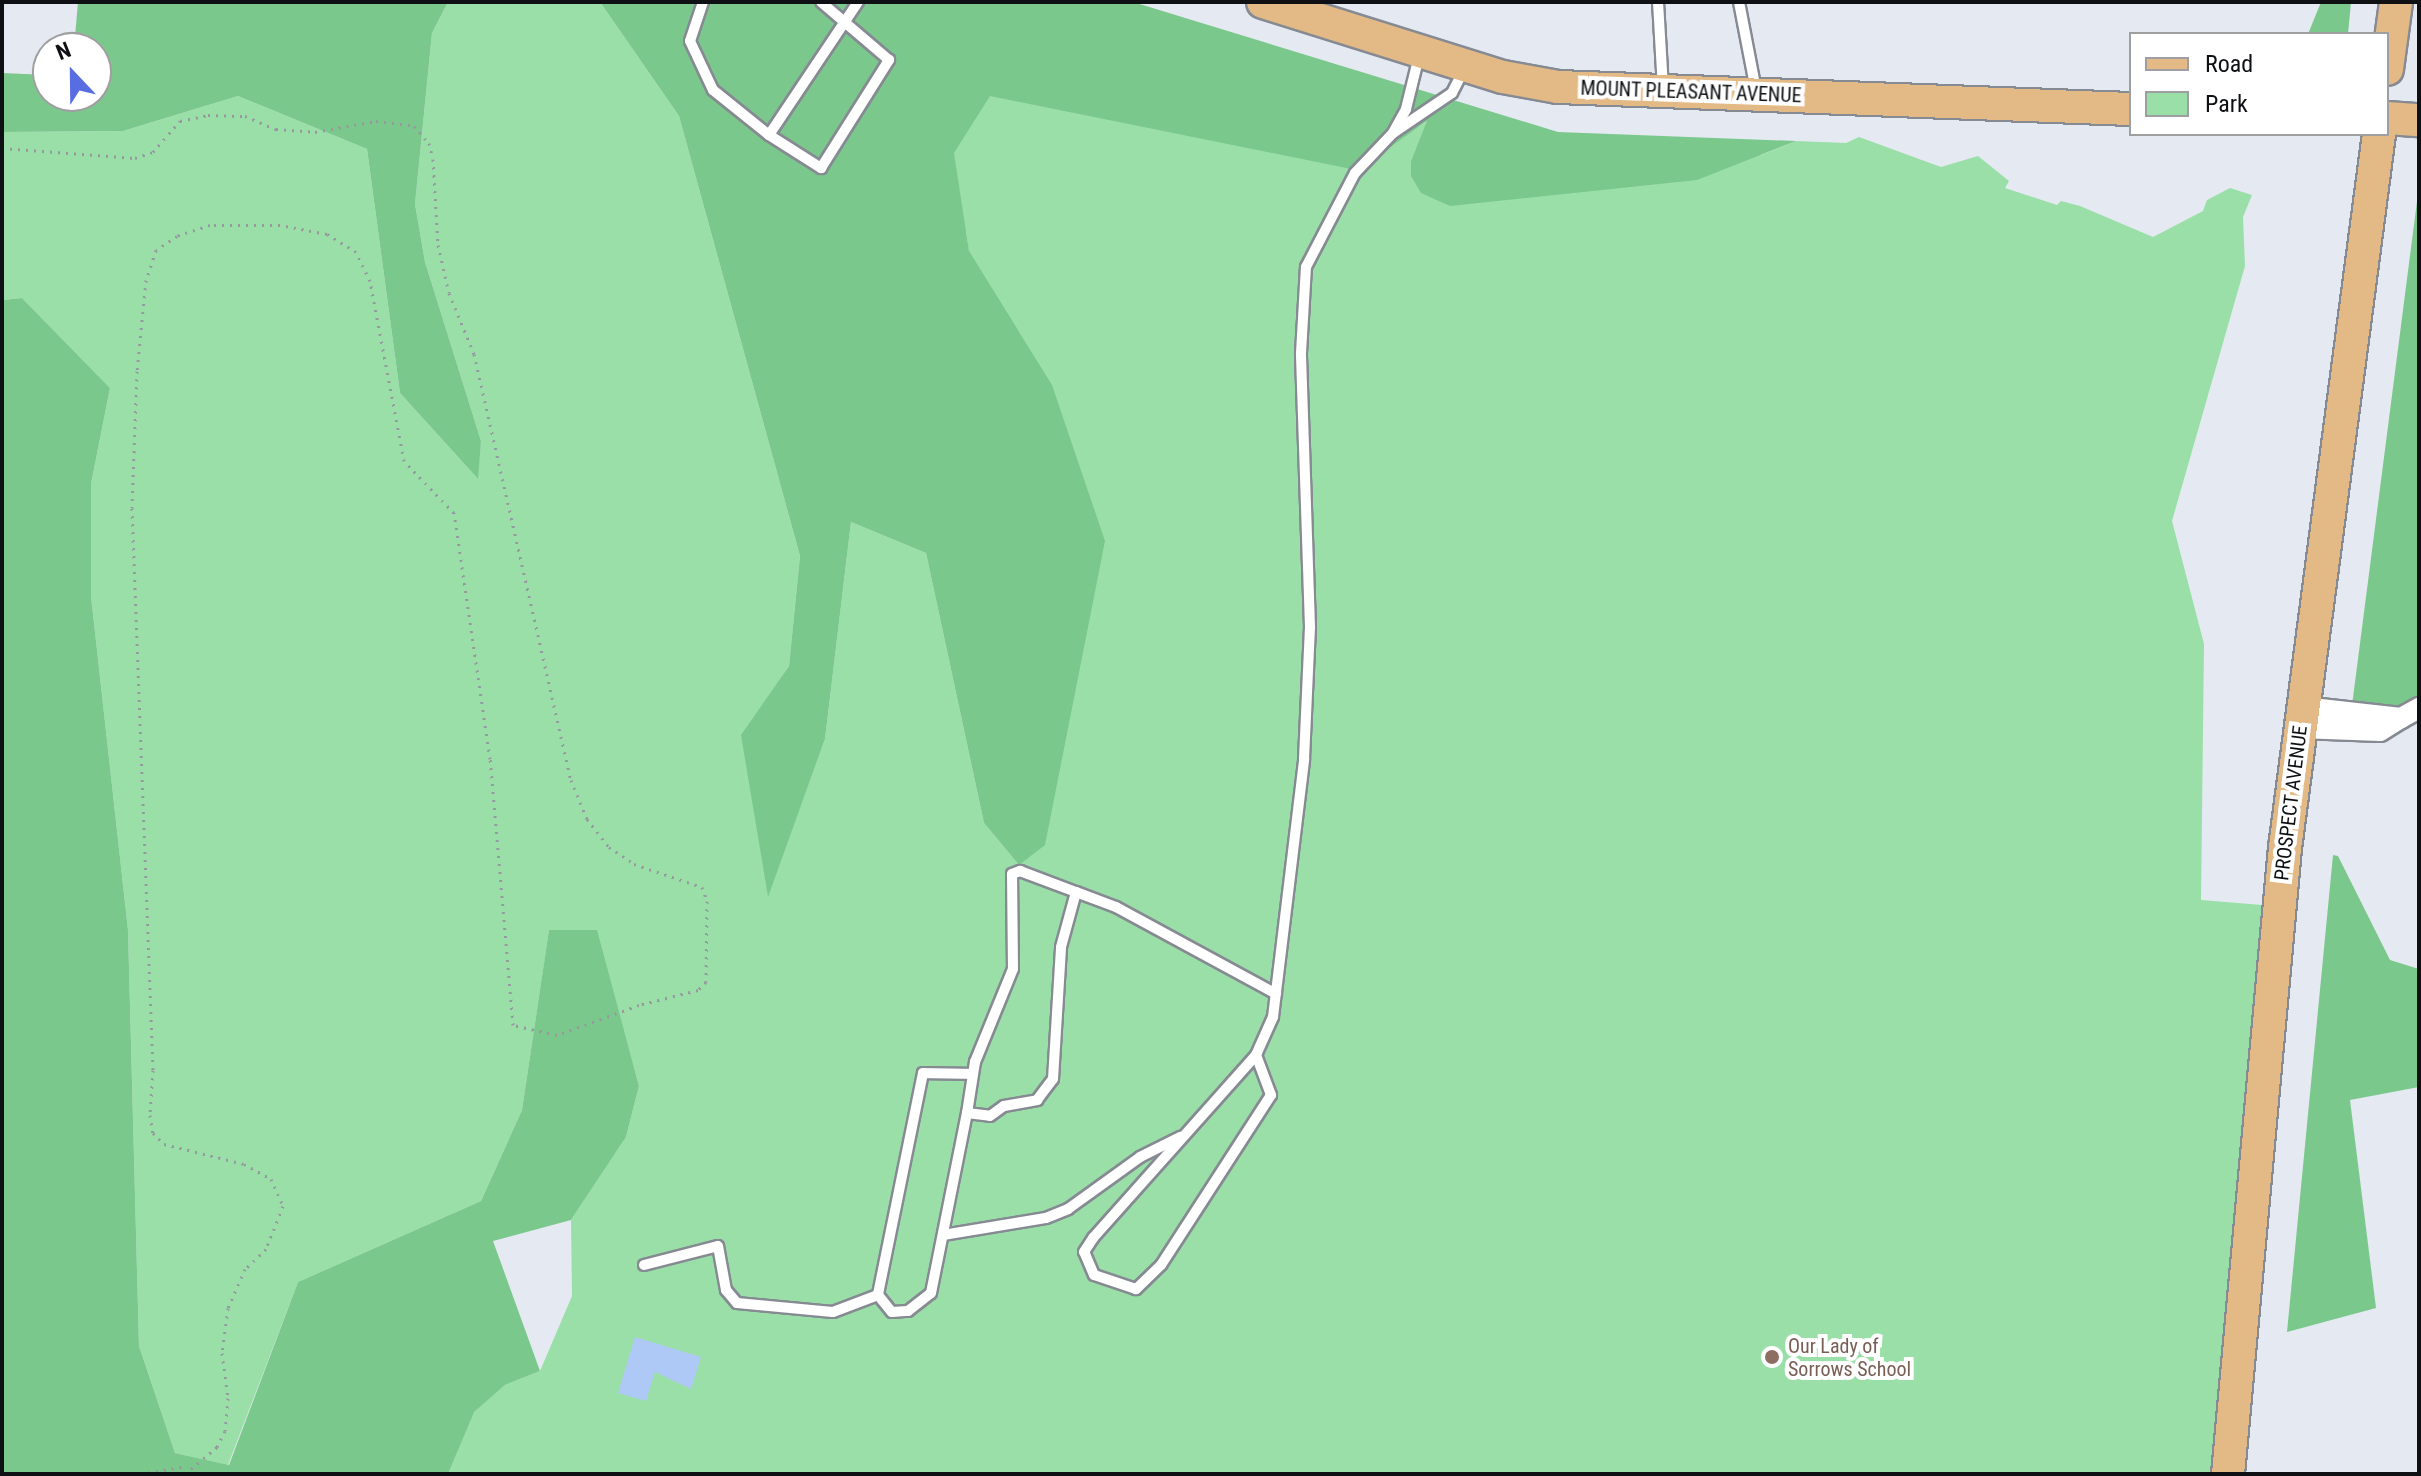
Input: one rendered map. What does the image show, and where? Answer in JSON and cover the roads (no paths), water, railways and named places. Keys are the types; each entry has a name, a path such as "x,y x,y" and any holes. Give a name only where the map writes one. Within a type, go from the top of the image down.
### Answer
{"main road":[{"name":"MOUNT PLEASANT AVENUE","path":"1263,2 1466,66 1558,87 2129,109"},
{"path":"2389,54 2396,2"},
{"path":"2389,118 2419,120"},
{"name":"PROSPECT AVENUE","path":"2228,1474 2302,718 2379,136"}],"street":[{"path":"2302,718 2410,713"}],"lane":[{"path":"703,2 690,41 713,90 769,135 821,168 889,60 846,20 821,2"},
{"path":"769,135 858,2"},
{"path":"1658,2 1663,92"},
{"path":"1739,2 1757,95"},
{"path":"1393,133 1406,109 1420,52"},
{"path":"1256,1055 1271,1095 1229,1162 1148,1280 1136,1289 1105,1282 1086,1265 1084,1252 1182,1136 1256,1055 1273,1017 1304,759 1310,627 1301,297 1306,267 1355,173 1393,133 1452,93 1466,66"},
{"path":"878,1295 892,1312 908,1311 931,1293 973,1074 1013,969 1012,874 1020,871 1116,907 1276,994"},
{"path":"967,1113 990,1116 1004,1106 1037,1100 1053,1079 1061,947 1076,892"},
{"path":"878,1295 923,1073 973,1074"},
{"path":"943,1235 1046,1218 1068,1209 1140,1157 1182,1136"},
{"path":"644,1265 718,1246 726,1290 737,1303 833,1312 878,1295"}],"water":[{"path":"635,1337 701,1357 691,1389 655,1372 646,1401 618,1393"}],"place":[{"name":"Our Lady of Sorrows School","path":"1772,1357"}]}
